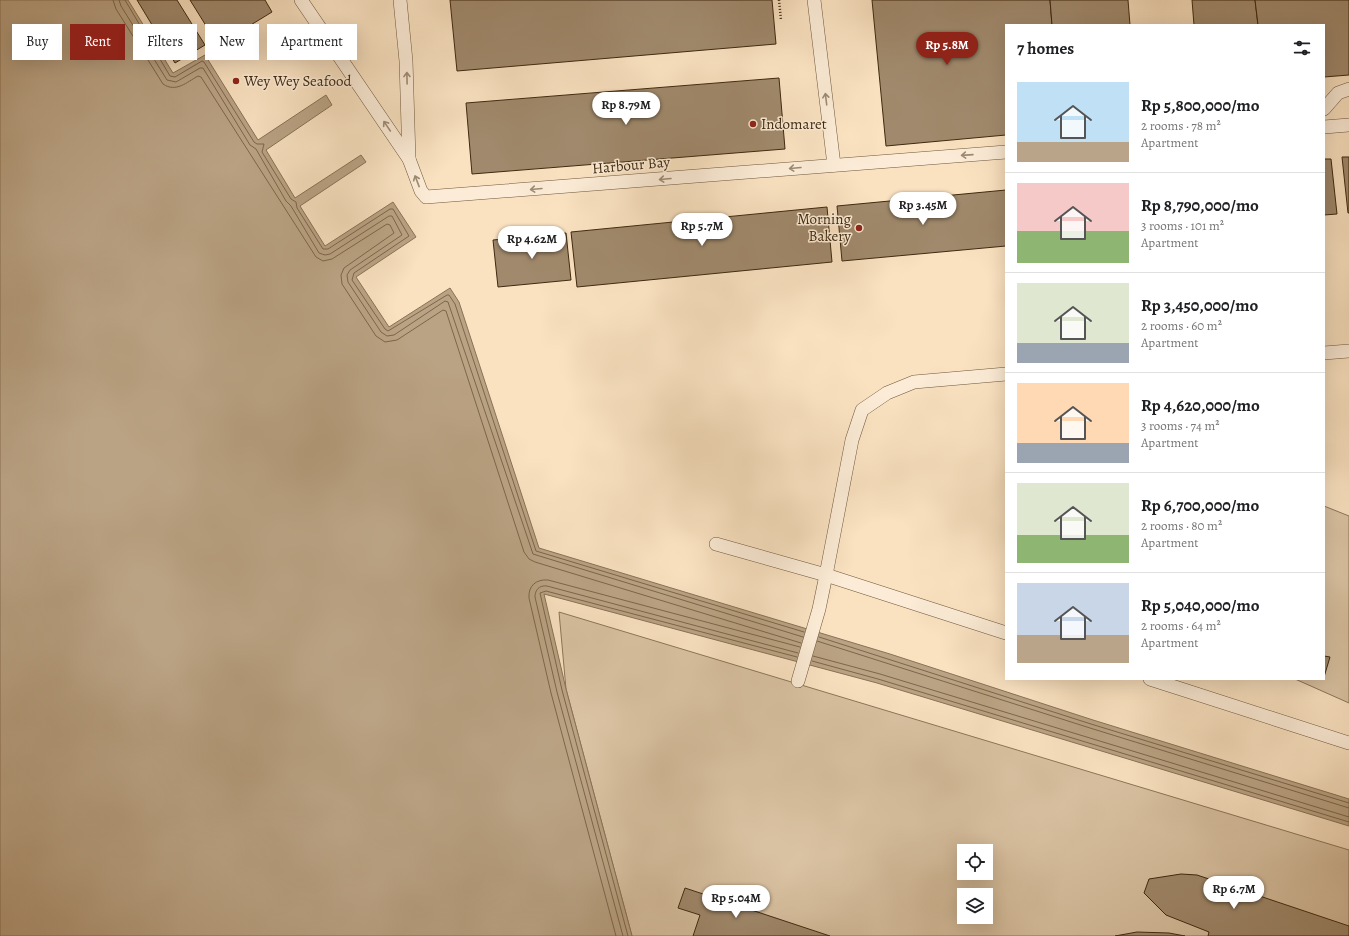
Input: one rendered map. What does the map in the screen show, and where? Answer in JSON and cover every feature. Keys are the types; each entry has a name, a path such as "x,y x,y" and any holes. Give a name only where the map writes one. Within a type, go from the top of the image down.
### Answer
{"lane":[{"path":"302,0 409,159"},
{"path":"400,0 406,61 409,159"},
{"path":"814,0 834,165"},
{"path":"1325,108 1338,94 1349,88"},
{"path":"1325,127 1349,125"},
{"name":"Harbour Bay","path":"409,159 421,191 426,197 432,198 1005,152"},
{"path":"1325,353 1349,351"},
{"path":"799,675 817,616 852,440 862,410 887,393 914,382 1005,374"},
{"path":"716,544 826,575 1005,633"},
{"path":"1153,680 1349,743"}],"path":[{"path":"779,0 781,20"}],"shaded area":[{"path":"1325,506 1349,516 1349,703 1297,680 1325,680"},
{"path":"559,612 1349,850 1349,936 632,936 566,689"}],"water":[{"path":"0,0 128,0 143,24 133,24 133,60 165,60 173,73 205,55 205,60 208,60 258,140 326,95 332,105 266,150 295,198 361,155 366,162 300,206 325,246 393,202 416,237 356,277 389,327 450,288 459,302 539,548 890,654 1093,720 1349,799 1349,826 877,683 544,594 566,689 632,936 0,936"}],"building":[{"path":"137,0 177,0 192,24 151,24"},
{"path":"190,0 265,0 272,12 252,24 205,24"},
{"path":"450,0 772,0 776,44 457,71"},
{"path":"872,0 1050,0 1052,24 1005,24 1005,135 886,146"},
{"path":"1050,0 1128,0 1130,24 1052,24"},
{"path":"1192,0 1255,0 1258,24 1194,24"},
{"path":"1255,0 1349,0 1349,75 1325,77 1325,24 1258,24"},
{"path":"197,32 205,45 197,50"},
{"path":"173,60 180,60 175,63"},
{"path":"779,78 785,149 472,174 466,103"},
{"path":"1342,157 1349,157 1349,213 1348,213"},
{"path":"1325,159 1331,159 1337,214 1325,215"},
{"path":"1005,190 1005,246 842,261 837,206"},
{"path":"827,207 832,262 577,287 571,232"},
{"path":"566,233 571,280 498,287 493,240"},
{"path":"1325,656 1330,657 1325,674"},
{"path":"1181,874 1197,875 1349,926 1349,936 1208,936 1209,932 1166,915 1144,893 1149,879"},
{"path":"685,888 830,936 693,936 700,915 678,908"},
{"path":"1137,932 1169,933 1185,936 1115,936"}],"place":[{"name":"Wey Wey Seafood","path":"236,81"},
{"name":"Indomaret","path":"753,124"},
{"name":"Morning Bakery","path":"859,228"}]}
